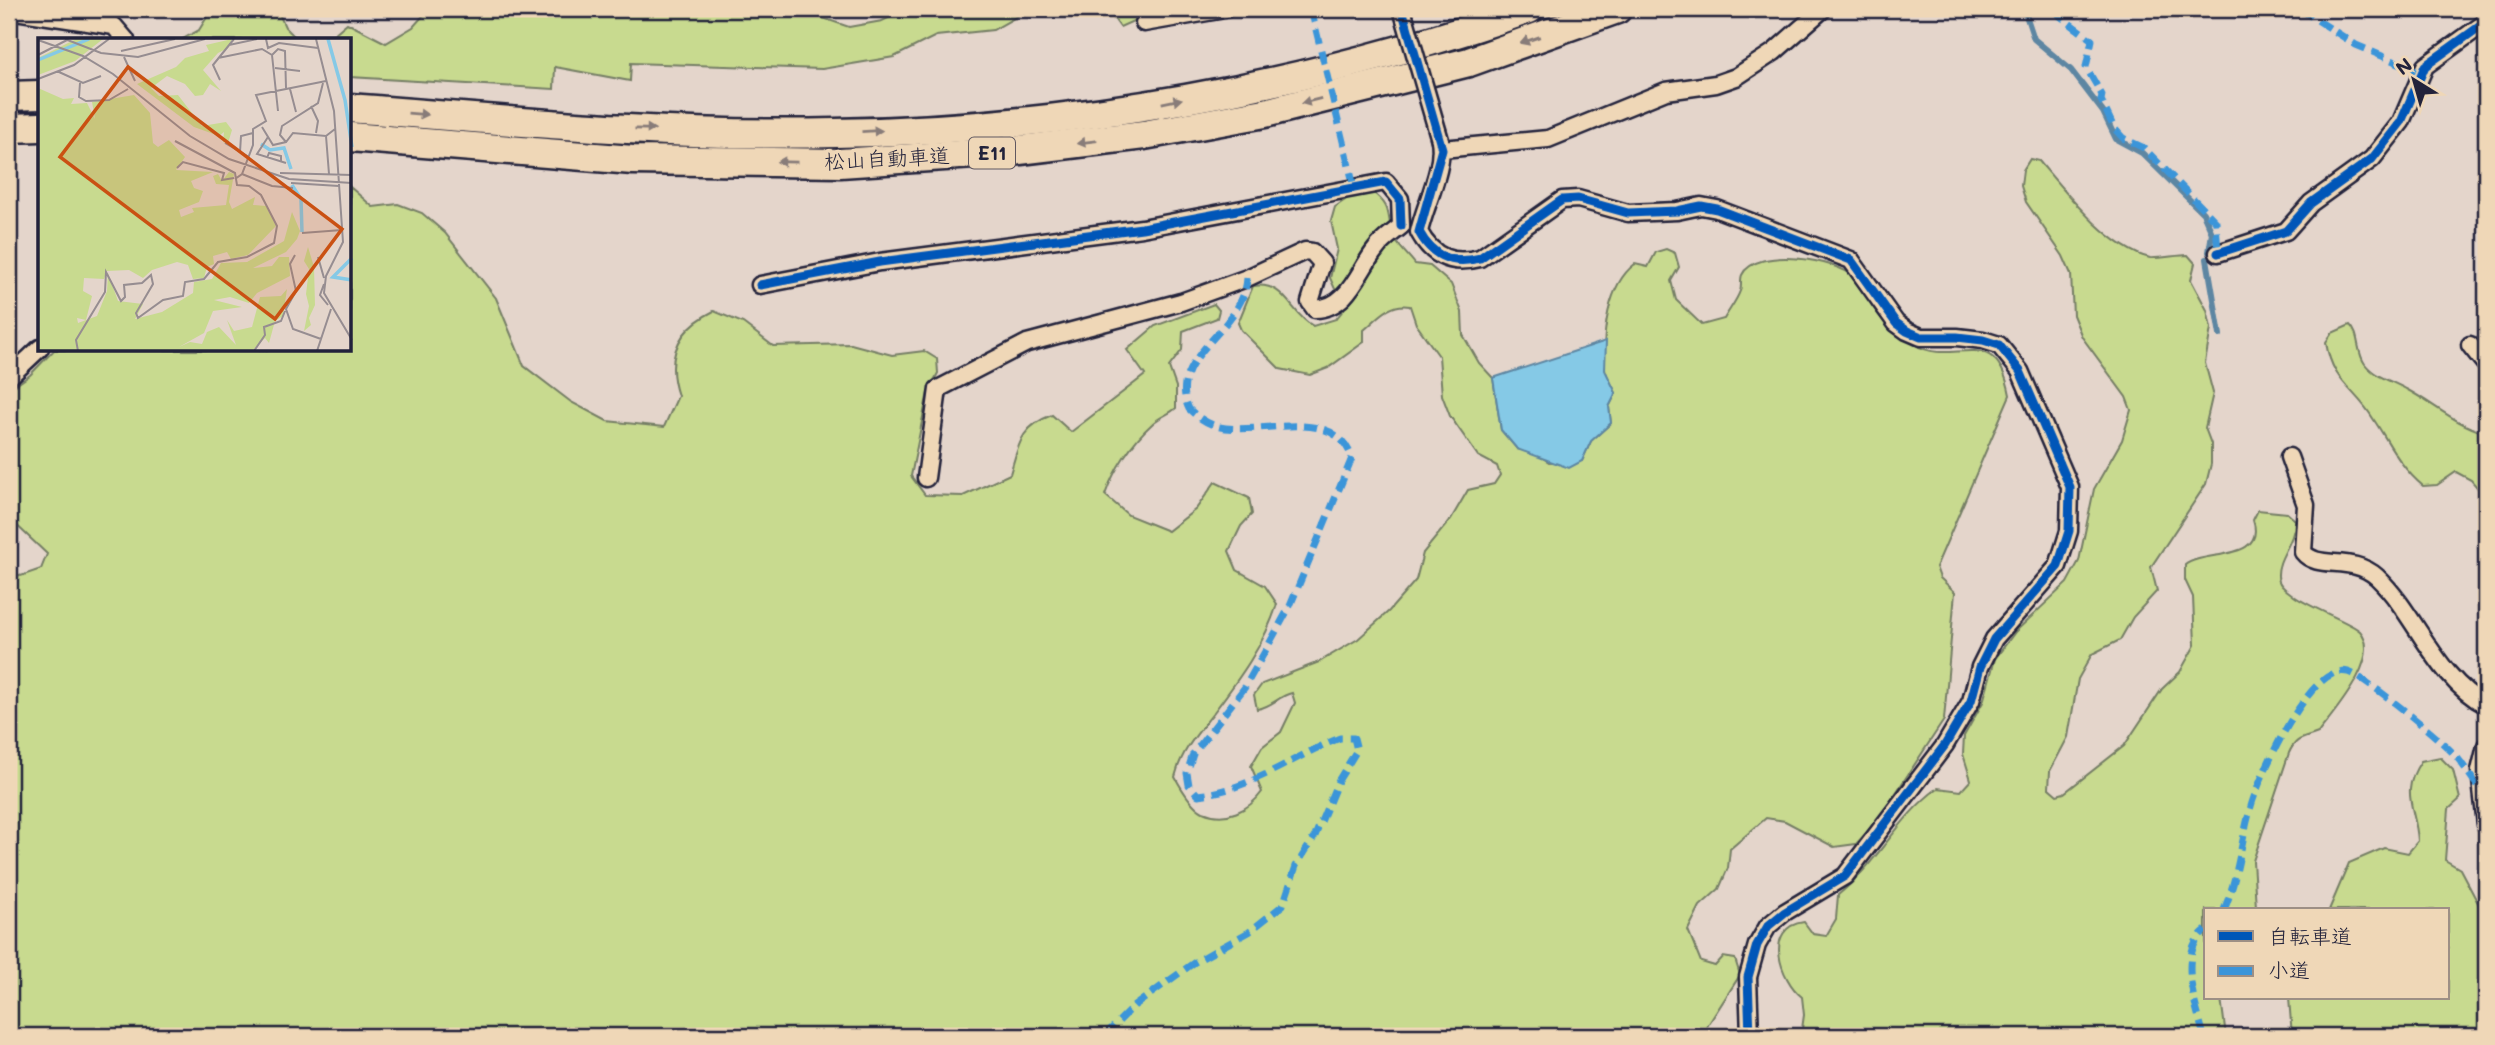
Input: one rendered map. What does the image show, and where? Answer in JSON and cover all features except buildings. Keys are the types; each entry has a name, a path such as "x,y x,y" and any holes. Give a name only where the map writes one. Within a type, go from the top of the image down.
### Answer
{"highway":[{"name":"松山自動車道","path":"352,108 684,130 835,133 997,124 1134,108 1262,84 1456,34 1529,9"},
{"name":"松山自動車道","path":"352,137 633,160 840,163 1004,152 1144,135 1265,113 1469,62 1617,9"},
{"path":"9,96 38,95"},
{"path":"9,128 38,127"}],"street":[{"path":"1144,23 1225,9"},
{"path":"1402,9 1441,144 1419,232 1425,244 1438,256 1450,261 1465,262 1480,258 1503,245 1548,208 1562,200 1578,199 1628,213 1677,211 1701,206 1802,239 1851,260 1896,323 1907,331 1921,337 1970,338 1999,345 2020,371 2070,487 2066,547 2058,566 1994,639 1980,667 1965,712 1861,858 1845,876 1785,912 1768,926 1757,945 1748,977 1750,1036"},
{"path":"1441,144 1548,139 1667,91 1716,84 1737,77 1774,52 1823,9"},
{"path":"9,10 114,26 124,38"},
{"path":"2218,253 2286,231 2311,203 2372,159 2401,122 2425,66 2486,22"},
{"path":"760,285 880,262 1142,228 1386,181 1400,199 1401,226"},
{"path":"1401,226 1419,232"},
{"path":"926,478 938,389 1027,343 1181,302 1247,278 1305,251 1312,252 1322,263 1310,294 1310,302 1315,309 1325,309 1343,297 1376,248 1401,226"},
{"path":"2470,345 2486,365"},
{"path":"9,377 38,350"},
{"path":"2289,457 2306,505 2303,552 2313,561 2349,563 2366,568 2406,612 2458,685 2486,705"},
{"path":"2486,746 2480,771 2486,825"}],"green space":[{"path":"212,9 277,9 285,27 296,38 185,38 199,30"},
{"path":"429,9 797,9 849,27 882,21 907,9 1030,9 993,30 936,36 894,57 822,69 631,63 630,81 555,67 554,89 352,77 352,38 329,38 347,23 386,43 413,27"},
{"path":"1107,9 1160,9 1120,27"},
{"path":"2030,159 2039,161 2089,218 2119,243 2135,252 2150,258 2188,255 2195,263 2191,280 2207,310 2211,328 2205,363 2213,393 2205,428 2211,444 2211,464 2206,484 2151,567 2157,591 2133,617 2120,640 2092,654 2078,679 2068,737 2050,771 2049,788 2057,795 2064,793 2124,746 2162,689 2180,672 2195,645 2193,597 2185,580 2185,565 2194,560 2231,553 2251,543 2255,533 2253,520 2258,510 2287,513 2295,520 2292,536 2278,569 2281,585 2294,596 2360,631 2365,642 2365,655 2354,684 2335,712 2318,733 2297,741 2289,753 2253,861 2256,907 2204,908 2204,1000 2221,1000 2226,1036 1801,1036 1804,1015 1802,997 1787,979 1779,955 1783,933 1791,926 1804,922 1813,934 1826,936 1836,919 1838,895 1852,883 1911,813 1938,788 1961,791 1971,780 1963,754 1964,736 1983,702 1995,659 2015,632 2067,583 2079,561 2094,489 2122,440 2131,410 2126,397 2082,337 2073,315 2071,274 2063,256 2026,202 2021,186 2023,170"},
{"path":"352,189 373,207 398,204 422,213 445,233 496,298 524,366 571,402 607,421 664,427 678,396 673,369 677,346 691,326 714,311 743,323 773,346 851,344 892,355 924,351 937,359 938,373 928,392 911,476 925,495 963,496 1010,474 1022,438 1033,425 1052,415 1071,432 1145,375 1127,350 1155,326 1214,304 1219,310 1217,318 1183,331 1182,350 1169,367 1176,387 1176,408 1155,422 1137,439 1119,466 1105,495 1128,515 1168,531 1196,509 1215,482 1249,498 1252,514 1241,526 1229,551 1237,570 1265,586 1277,604 1250,661 1191,743 1181,759 1175,777 1194,806 1203,812 1220,816 1244,809 1262,792 1251,766 1262,747 1281,732 1295,703 1292,693 1257,709 1254,695 1262,684 1319,662 1358,639 1389,611 1416,580 1423,553 1451,519 1468,490 1494,484 1500,475 1497,466 1478,456 1450,416 1442,395 1439,356 1416,324 1410,306 1396,306 1385,312 1364,330 1364,342 1328,368 1310,375 1280,369 1241,330 1238,323 1253,286 1273,288 1313,326 1336,319 1344,309 1330,278 1337,249 1331,221 1335,207 1348,198 1371,191 1384,203 1392,232 1400,247 1415,264 1430,266 1451,284 1462,312 1463,335 1479,363 1493,378 1501,430 1517,449 1533,452 1549,462 1582,461 1591,441 1611,423 1609,407 1616,393 1605,368 1604,341 1612,297 1618,284 1635,264 1648,267 1656,252 1666,249 1675,253 1679,267 1671,281 1676,300 1702,325 1724,319 1739,294 1742,275 1750,266 1779,258 1815,261 1832,265 1856,278 1883,321 1915,345 1930,351 1984,353 1995,359 2010,395 1936,567 1940,578 1955,592 1944,720 1878,820 1856,844 1834,847 1785,821 1766,818 1730,849 1728,868 1719,889 1700,906 1688,930 1701,962 1715,966 1723,957 1735,959 1740,975 1708,1025 1704,1036 9,1036 9,570 21,576 41,569 47,554 9,518 9,390 30,375 52,352 352,352"},
{"path":"2350,325 2362,359 2374,372 2465,425 2486,433 2486,498 2471,480 2456,472 2437,485 2423,486 2402,463 2367,409 2333,367 2326,342 2332,333"},
{"path":"2440,757 2453,770 2460,799 2449,809 2445,860 2460,869 2486,918 2486,1036 2292,1036 2289,1000 2450,1000 2450,908 2330,908 2349,863 2384,848 2408,853 2418,841 2410,792 2414,773 2421,761"}],"water":[{"path":"1606,341 1605,370 1616,393 1609,407 1611,423 1591,441 1582,461 1569,468 1517,449 1501,430 1493,378"}],"waterway":[{"path":"2024,9 2034,39 2071,70 2103,112 2116,139 2142,153 2203,213 2212,233 2209,252"},
{"path":"2207,259 2220,335"}],"marked path":[{"path":"1311,9 1354,187"},
{"path":"2055,9 2060,16 2092,40 2086,67 2102,95 2101,100 2114,128 2123,138 2144,148 2216,222 2218,253"},
{"path":"2300,9 2356,45 2420,72"},
{"path":"1104,1036 1134,1006 1195,962 1249,932 1283,905 1296,866 1315,836 1338,781 1357,750 1354,738 1340,738 1254,780 1218,792 1198,795 1189,785 1187,773 1193,754 1245,687 1290,606 1352,458 1343,441 1329,431 1293,426 1233,429 1209,423 1189,409 1184,391 1188,374 1196,359 1233,314 1243,297 1247,278"},
{"path":"2225,908 2252,803 2265,769 2303,702 2318,684 2333,674 2348,672 2357,676 2402,708 2453,753 2482,791"},
{"path":"2204,932 2197,940 2190,965 2193,995 2204,1036"}],"cycle path":[{"path":"1402,9 1442,149 1419,232 1437,253 1461,261 1480,258 1562,200 1578,199 1628,213 1677,211 1701,206 1717,209 1851,260 1896,323 1907,331 1921,337 1957,337 1999,345 2020,371 2070,487 2069,531 2058,566 1994,639 1980,667 1971,701 1945,745 1845,876 1785,912 1768,926 1757,945 1748,977 1750,1036"},
{"path":"2218,253 2286,231 2311,203 2372,159 2401,122 2425,66 2486,22"},
{"path":"760,285 880,262 1142,228 1386,182 1400,199 1401,226"}]}
